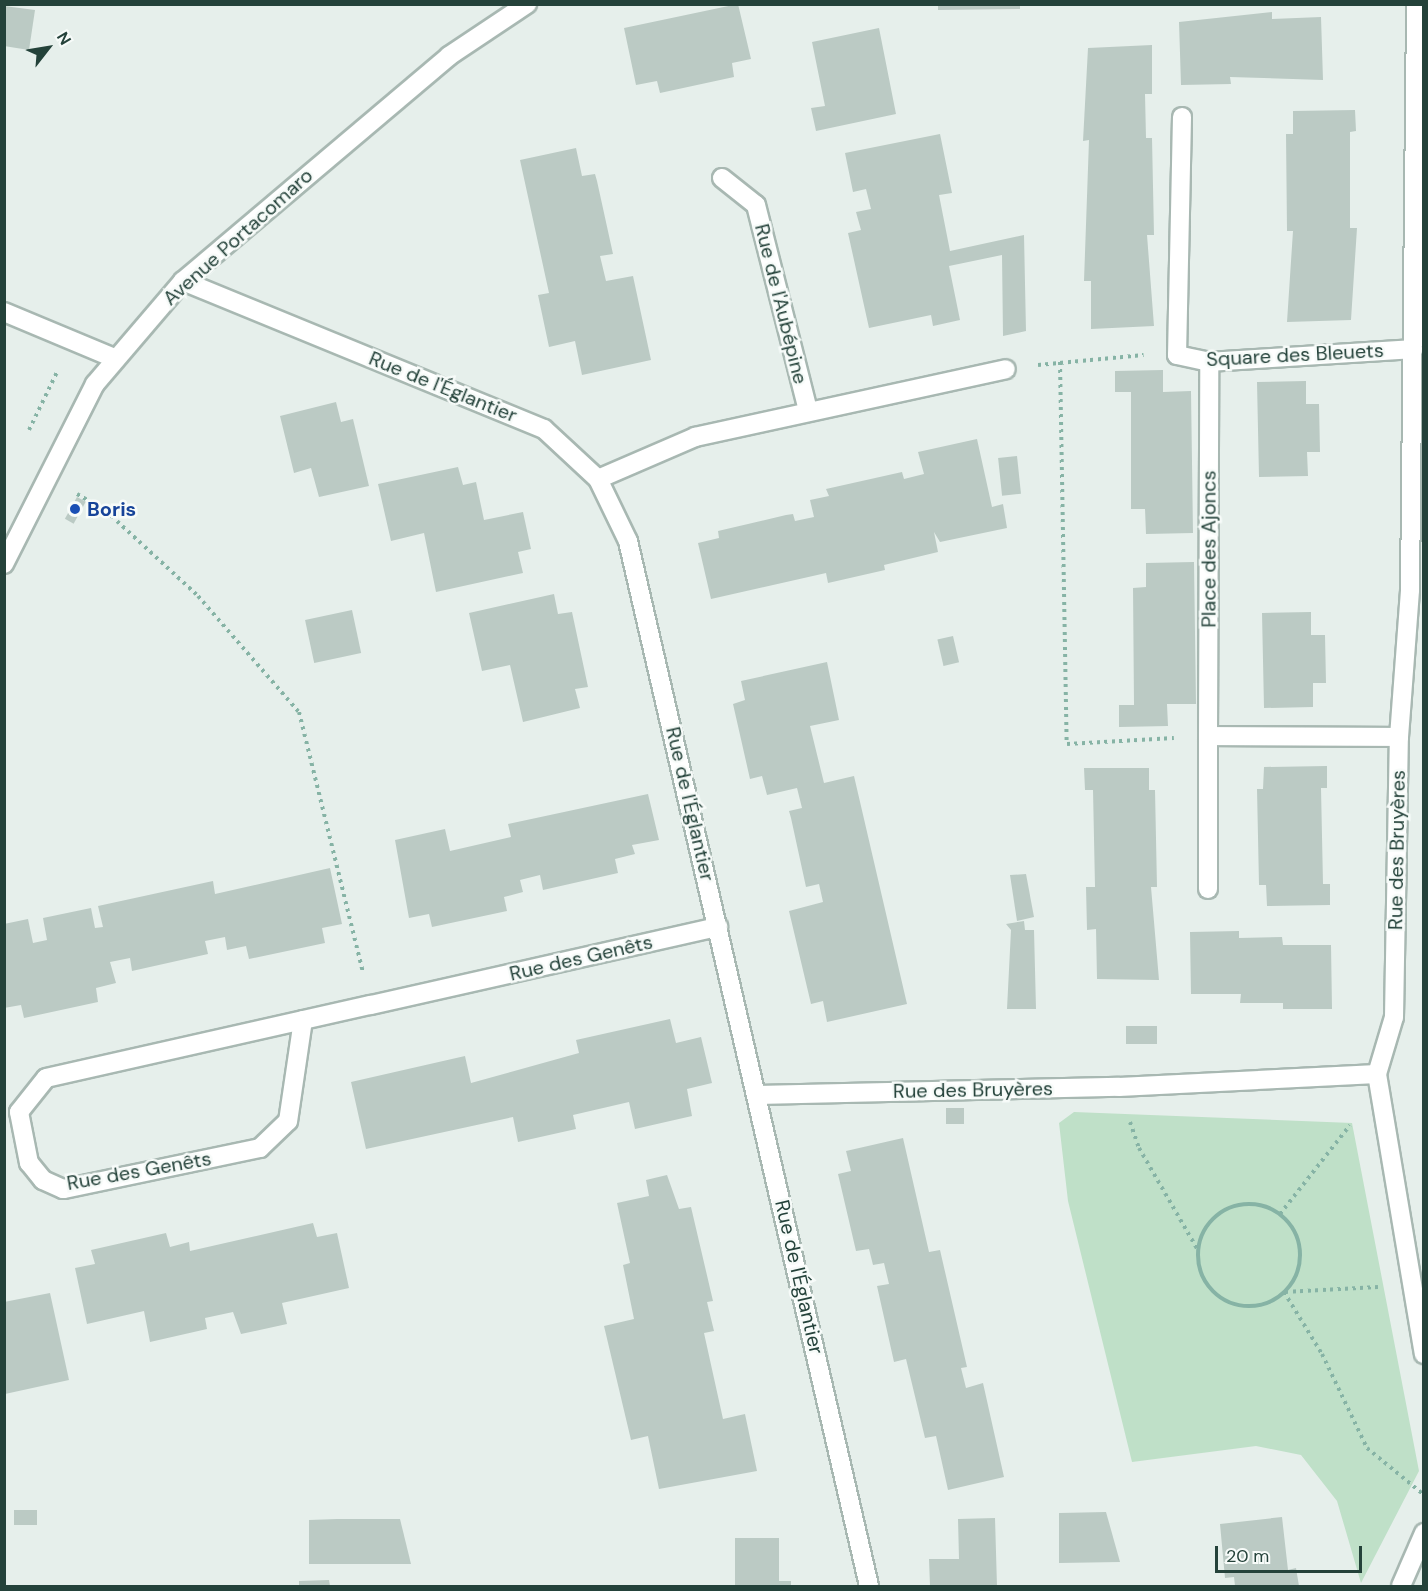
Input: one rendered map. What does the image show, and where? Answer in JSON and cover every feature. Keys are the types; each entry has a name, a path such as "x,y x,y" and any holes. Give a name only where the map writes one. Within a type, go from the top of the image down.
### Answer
{"street":[{"name":"Avenue Portacomaro","path":"4,564 48,477 114,358 183,280 449,56 527,4"},
{"name":"Rue des Bruyères","path":"757,1095 1119,1087 1377,1074 1394,1017 1399,737 1417,591 1414,349 1416,4"},
{"path":"1178,355 1182,117"},
{"name":"Rue de l'Aubépine","path":"722,178 756,205 808,411"},
{"name":"Rue de l'Églantier","path":"183,280 544,429 598,479 628,541 869,1587"},
{"path":"4,312 114,358"},
{"name":"Square des Bleuets","path":"1178,355 1209,362 1414,349"},
{"name":"Place des Ajoncs","path":"1208,889 1209,362"},
{"name":"Rue de l'Aubépine","path":"598,479 695,437 1006,369"},
{"path":"1208,736 1399,737"},
{"name":"Rue des Genêts","path":"303,1020 288,1121 260,1148 63,1189 43,1180 29,1163 18,1112 46,1078 303,1020 718,927"},
{"path":"1377,1074 1415,1284 1424,1354"},
{"path":"1401,1587 1424,1533"}],"path":[{"path":"1006,369 1115,354 1178,355"},
{"path":"1060,362 1067,744 1208,736"},
{"path":"48,477 106,510 152,553 243,643 299,712 370,1005"},
{"path":"1280,1214 1352,1123 1377,1074"},
{"path":"1119,1087 1139,1148 1198,1250 1199,1267 1218,1297 1252,1306 1284,1292 1415,1284"},
{"path":"1198,1250 1221,1212 1251,1204 1280,1214 1295,1235 1300,1261 1284,1292"},
{"path":"1284,1292 1322,1354 1367,1448 1424,1496"}],"green space":[{"path":"1074,1112 1352,1123 1419,1471 1361,1583 1337,1501 1301,1455 1256,1446 1132,1462 1068,1201 1059,1123"}],"building":[{"path":"738,4 751,59 732,63 734,77 660,93 657,81 636,85 624,28"},
{"path":"938,4 1020,4 1020,9 938,10"},
{"path":"4,6 35,10 29,50 4,46"},
{"path":"1272,12 1272,19 1321,17 1323,80 1230,77 1231,84 1181,85 1179,22"},
{"path":"879,28 896,114 816,131 811,108 825,106 812,42"},
{"path":"1152,45 1152,94 1145,94 1146,138 1152,138 1154,235 1147,235 1154,326 1091,329 1091,281 1084,281 1089,140 1083,141 1088,48"},
{"path":"1355,110 1356,131 1350,132 1350,228 1357,228 1351,320 1287,322 1293,231 1287,231 1286,134 1293,134 1293,111"},
{"path":"940,134 952,193 939,195 950,251 1024,235 1026,331 1003,336 1002,255 949,266 960,320 933,326 931,315 869,328 848,233 861,230 856,212 871,209 866,189 853,192 845,153"},
{"path":"576,148 582,176 595,174 597,181 613,254 600,256 606,281 633,276 651,360 582,375 575,341 549,347 538,295 549,293 520,160"},
{"path":"1163,370 1163,392 1191,391 1193,533 1146,534 1145,509 1131,509 1131,392 1115,392 1115,371"},
{"path":"1306,381 1306,404 1319,404 1320,452 1307,452 1308,476 1259,477 1257,382"},
{"path":"336,402 341,422 353,419 369,486 319,497 311,468 294,473 280,416"},
{"path":"977,439 992,507 1003,504 1007,528 940,542 934,532 938,552 884,565 885,570 828,583 826,573 711,599 698,543 719,538 718,531 786,515 793,514 795,521 814,517 810,500 829,496 826,489 902,472 904,479 924,474 918,452"},
{"path":"1017,456 1021,494 1002,496 998,458"},
{"path":"458,467 463,485 476,482 484,520 523,512 531,549 518,552 523,573 436,592 424,533 391,541 378,484"},
{"path":"77,497 86,502 74,524 65,519"},
{"path":"1194,562 1196,704 1167,704 1168,726 1119,727 1119,705 1134,705 1133,588 1146,587 1146,563"},
{"path":"554,594 558,614 572,612 588,687 575,689 580,708 523,722 510,665 482,671 469,613"},
{"path":"352,610 361,653 314,663 305,620"},
{"path":"1311,612 1311,635 1325,635 1326,683 1313,683 1313,707 1264,708 1262,613"},
{"path":"953,636 959,662 943,666 937,640"},
{"path":"827,662 839,720 810,726 824,783 854,776 907,1004 827,1022 823,1001 811,1004 789,911 823,902 819,884 806,887 789,811 802,808 797,788 767,795 762,776 750,779 733,704 745,700 741,681"},
{"path":"1327,766 1327,788 1321,788 1323,884 1330,884 1330,905 1267,906 1266,885 1259,885 1257,789 1263,789 1264,767"},
{"path":"1084,768 1149,768 1149,790 1155,790 1157,887 1151,887 1159,980 1097,979 1096,929 1087,930 1086,887 1095,887 1093,790 1085,790"},
{"path":"648,794 659,840 632,845 635,854 615,859 618,873 543,890 540,875 520,880 523,892 504,897 507,911 432,927 429,914 409,918 395,840 445,829 450,851 511,837 508,824"},
{"path":"330,868 342,924 322,928 325,943 249,959 246,946 227,950 225,937 205,941 208,954 132,971 130,958 110,962 116,983 96,988 98,1002 24,1018 21,1005 4,1008 4,924 28,919 33,943 47,940 43,918 91,908 95,928 103,927 98,906 213,881 215,894"},
{"path":"1026,874 1034,917 1017,921 1010,875"},
{"path":"1024,921 1025,930 1034,930 1036,1009 1007,1009 1011,930 1006,924"},
{"path":"1239,931 1239,938 1282,937 1283,945 1331,945 1332,1009 1283,1009 1283,1003 1240,1003 1241,994 1191,994 1190,932"},
{"path":"670,1019 676,1043 701,1037 712,1083 687,1089 692,1116 635,1129 629,1102 573,1115 576,1129 518,1142 513,1117 366,1149 351,1082 465,1056 471,1083 579,1053 576,1040"},
{"path":"1126,1026 1157,1026 1157,1044 1126,1044"},
{"path":"946,1108 964,1108 964,1124 946,1124"},
{"path":"903,1138 929,1252 940,1250 967,1367 961,1368 966,1388 983,1383 1004,1477 948,1490 936,1436 925,1438 906,1359 894,1362 877,1286 889,1284 884,1263 873,1265 869,1249 856,1251 838,1174 851,1171 846,1151"},
{"path":"667,1175 679,1209 691,1207 713,1301 707,1302 714,1331 704,1333 723,1419 745,1414 757,1471 659,1489 648,1436 631,1440 604,1326 634,1319 623,1265 630,1263 617,1203 649,1196 646,1180"},
{"path":"313,1223 317,1237 337,1233 349,1288 282,1303 287,1324 241,1334 233,1312 205,1318 207,1329 150,1342 144,1311 87,1324 75,1268 95,1264 91,1250 166,1233 170,1247 189,1242 190,1251"},
{"path":"50,1293 69,1380 5,1394 4,1302"},
{"path":"14,1510 37,1510 37,1525 14,1525"},
{"path":"1106,1512 1120,1562 1059,1563 1059,1513"},
{"path":"1282,1517 1288,1570 1296,1568 1299,1586 1235,1586 1234,1577 1225,1578 1220,1524"},
{"path":"995,1518 997,1586 930,1586 929,1559 959,1559 958,1519"},
{"path":"400,1519 411,1564 309,1564 309,1520"},
{"path":"735,1538 779,1538 779,1581 791,1581 791,1586 735,1586"},
{"path":"329,1580 330,1586 299,1586 299,1581"}],"place":[{"name":"Boris","path":"75,509"}]}
